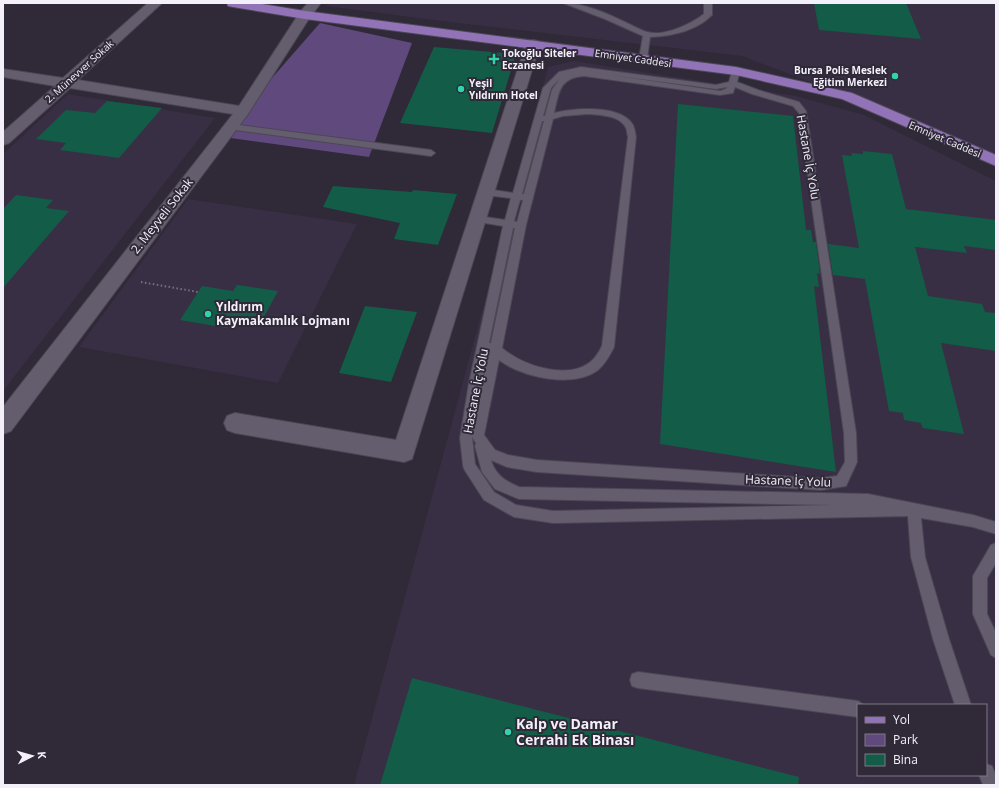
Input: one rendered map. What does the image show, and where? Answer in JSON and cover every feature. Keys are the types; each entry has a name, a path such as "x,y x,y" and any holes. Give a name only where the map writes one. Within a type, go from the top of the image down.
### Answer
{"main road":[{"name":"Emniyet Caddesi","path":"233,3 310,9 534,44 643,59 734,77 847,96 996,161"}],"street":[{"name":"2. Münevver Sokak","path":"3,140 156,3"},
{"name":"2. Meyveli Sokak","path":"3,424 243,111 310,9"},
{"path":"235,423 404,452 534,44"},
{"path":"3,73 243,111"}],"lane":[{"path":"567,3 608,17 647,35 667,34 680,31 695,24 708,15 708,3"},
{"path":"643,59 647,35"},
{"name":"Hastane İç Yolu","path":"734,77 716,87 581,69 568,71 556,76 547,88 522,197 475,383 466,438 469,465 489,496 514,511 553,517 914,510 973,521 996,528"},
{"name":"Hastane İç Yolu","path":"522,197 549,117 556,90 562,79 572,75 584,74 720,93 730,91 734,77"},
{"name":"Hastane İç Yolu","path":"515,224 496,351 478,436 490,454 507,461 537,466 796,483 821,484 841,482 851,462 850,432 803,113 796,104 755,92 734,77"},
{"name":"Hastane İç Yolu","path":"485,342 514,363 533,370 556,375 578,373 594,367 608,347 632,138 629,126 618,117 602,113 571,112 549,117 538,122"},
{"path":"231,127 431,153"},
{"path":"486,192 522,197"},
{"path":"479,219 515,224"},
{"path":"478,436 487,468 500,485 519,493 868,500 914,510 918,557 940,638 963,704"},
{"path":"996,550 980,576 980,614 996,650"},
{"path":"638,680 857,709"},
{"path":"987,775 991,785"}],"path":[{"path":"114,278 198,292"}],"shaded area":[{"name":"Bursa Polis Meslek Eğitim Merkezi","path":"329,3 996,3 996,161 847,96 742,56 326,6"},
{"path":"574,61 796,96 864,115 996,181 996,785 354,785 548,67"},
{"path":"68,94 215,118 3,391 3,154"},
{"name":"Yıldırım Kaymakamlık Lojmanı","path":"188,199 357,224 278,383 79,347"}],"green space":[{"path":"320,23 412,43 369,157 223,137 243,111"}],"building":[{"path":"814,3 906,3 921,39 819,30"},
{"name":"Yeşil Yıldırım Hotel","path":"434,47 516,54 492,133 400,123"},
{"path":"107,101 162,108 119,158 60,150 66,143 36,139 66,110 95,113"},
{"path":"678,104 793,116 806,230 811,230 813,242 816,242 820,274 817,273 819,287 814,286 836,472 660,444"},
{"path":"863,151 892,154 906,209 996,220 996,250 964,246 967,253 915,247 928,296 982,304 985,312 996,313 996,351 941,343 964,434 923,428 921,423 904,420 903,413 889,411 865,279 833,275 828,244 859,248 842,155 852,156 851,153 863,154"},
{"path":"333,186 457,194 438,245 394,239 400,223 323,207"},
{"path":"16,195 53,200 46,208 69,211 3,288 3,209"},
{"name":"Yıldırım Kaymakamlık Lojmanı","path":"237,285 278,291 260,324 232,319 227,328 180,320 202,286 233,291"},
{"path":"365,306 417,312 391,382 339,373"},
{"name":"Kalp ve Damar Cerrahi Ek Binası","path":"412,678 799,777 798,785 380,785"}],"place":[{"name":"Tokoğlu Siteler Eczanesi","path":"494,59"},
{"name":"Bursa Polis Meslek Eğitim Merkezi","path":"895,76"},
{"name":"Yeşil Yıldırım Hotel","path":"461,89"},
{"name":"Yıldırım Kaymakamlık Lojmanı","path":"208,314"},
{"name":"Kalp ve Damar Cerrahi Ek Binası","path":"508,732"}]}
